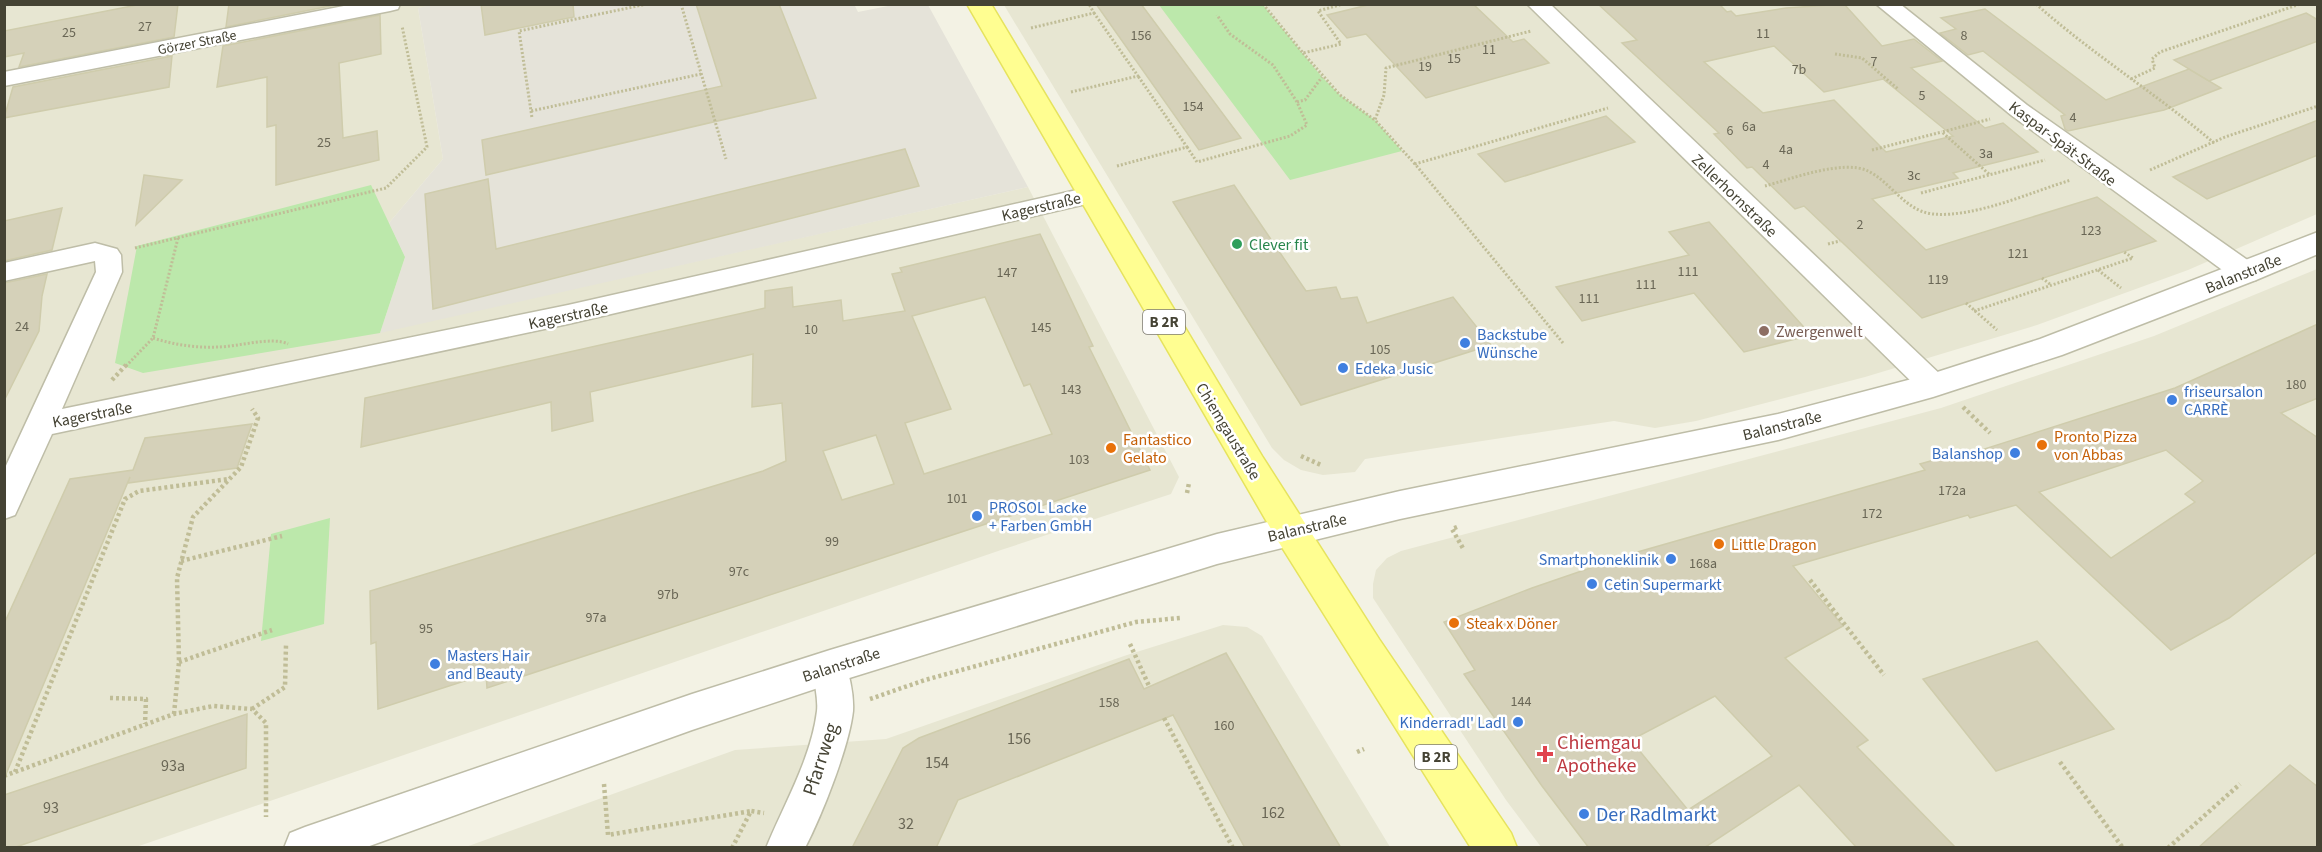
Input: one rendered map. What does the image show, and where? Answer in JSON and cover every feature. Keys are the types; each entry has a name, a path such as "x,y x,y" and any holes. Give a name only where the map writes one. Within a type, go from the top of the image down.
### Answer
{"main road":[{"name":"Chiemgaustraße","path":"979,4 1289,530 1342,616 1496,848"}],"street":[{"name":"Zellerhornstraße","path":"1538,4 1933,385"},
{"name":"Kaspar-Spät-Straße","path":"1886,4 2075,152 2246,273"},
{"name":"Görzer Straße","path":"4,79 395,10"},
{"name":"Kagerstraße","path":"43,424 303,372 617,304 1090,195"},
{"name":"Balanstraße","path":"305,848 692,712 830,667 1217,549 1289,530 1778,427 1933,385 2051,347 2246,273 2318,242"},
{"path":"4,272 95,252 105,254 109,272 43,424 4,506"},
{"name":"Pfarrweg","path":"785,848 800,819 824,752 835,710 830,667"}],"path":[{"path":"532,118 519,30 647,4"},
{"path":"681,4 726,159"},
{"path":"1089,4 1197,162 1290,136 1307,125 1297,102 1273,65 1230,34 1216,15"},
{"path":"1263,4 1322,77 1340,95 1375,120 1415,164 1563,343"},
{"path":"1303,53 1341,44 1318,10 1343,4"},
{"path":"2036,4 2074,38 2187,120 2214,143"},
{"path":"2130,79 2155,68 2152,59 2160,52 2300,4"},
{"path":"105,254 386,188 427,147 395,10"},
{"path":"1031,28 1094,13"},
{"path":"1375,120 1384,95 1386,68 1557,24"},
{"path":"1836,54 1862,58 1898,88"},
{"path":"531,111 701,74"},
{"path":"1071,92 1138,76"},
{"path":"1297,102 1305,100 1322,77"},
{"path":"1415,164 1636,99"},
{"path":"2118,184 2225,137 2318,106"},
{"path":"1872,150 2019,110"},
{"path":"1942,132 1989,174"},
{"path":"1117,166 1187,147"},
{"path":"1921,193 2075,152"},
{"path":"1802,175 1834,169 1867,170 1910,205 1930,214 1953,215 2073,179"},
{"path":"110,382 153,338 177,238"},
{"path":"1974,311 2133,258 2124,252"},
{"path":"2098,270 2121,288"},
{"path":"2042,278 2051,285"},
{"path":"1966,303 1997,330"},
{"path":"153,338 198,349 280,340 302,351 303,372"},
{"path":"1963,407 1990,433"},
{"path":"174,714 179,662 177,578 193,518 241,467 256,423"},
{"path":"1301,456 1321,465"},
{"path":"15,772 125,500 139,491 229,479"},
{"path":"1187,493 1189,483"},
{"path":"1460,527 1452,529 1464,550"},
{"path":"181,561 282,536"},
{"path":"1810,580 1884,675"},
{"path":"835,710 925,680 1136,622 1180,618"},
{"path":"179,662 272,630"},
{"path":"1130,644 1149,686"},
{"path":"252,709 285,687 286,645"},
{"path":"110,698 146,699 145,724"},
{"path":"4,776 174,714 213,705 252,709 266,723 266,817"},
{"path":"1164,718 1233,848"},
{"path":"1357,752 1364,749"},
{"path":"2061,762 2123,848"},
{"path":"604,784 608,835 751,812"},
{"path":"2168,848 2240,784"}],"shaded area":[{"path":"435,4 854,4 858,12 893,5 928,5 1028,187 380,333 405,257 389,223 443,159 418,8"},
{"path":"5,5 435,5 418,8 443,159 389,223 405,257 380,332 1028,187 1179,477 1171,494 1001,550 136,847 5,848"},
{"path":"1004,5 2317,5 2317,214 2188,270 2037,325 1865,377 1696,421 1655,428 1614,421 1365,459 1355,472 1323,475 1301,470 1284,460 1272,448"},
{"path":"2317,269 2317,847 1541,847 1506,800 1373,598 1376,570 1387,558 1401,551 1941,408 2154,336"},
{"path":"1223,625 1247,627 1262,636 1390,847 463,848 735,750 886,739 1127,655"}],"green space":[{"path":"1159,5 1263,5 1322,77 1340,95 1375,120 1402,151 1290,180"},
{"path":"371,185 405,257 380,333 143,373 115,363 137,246"},
{"path":"330,518 324,624 261,641 271,534"}],"building":[{"path":"142,4 178,4 174,37 19,67 24,53 4,57 4,31"},
{"path":"229,4 340,4 226,27"},
{"path":"481,4 573,4 574,17 485,35"},
{"path":"696,4 779,4 816,98 486,175 482,140 722,86"},
{"path":"1096,4 1141,4 1241,138 1199,150"},
{"path":"1372,4 1473,4 1513,42 1524,39 1549,63 1426,98 1366,34 1347,38 1327,15"},
{"path":"1598,4 1719,4 1727,12 1731,11 1736,16 1786,8 1844,4 1882,46 1914,39 1942,61 1911,68 1985,128 2003,123 2038,152 1953,173 1958,178 1872,199 1926,250 2097,197 2156,241 1922,318 1804,206 1795,209 1752,167 1747,168 1714,134 1719,133 1622,43 1637,40","holes":["1774,46 1824,92 1883,79 1953,136 1886,152 1834,100 1763,113 1704,62"]},
{"path":"1985,9 2106,100 2189,69 2221,88 2164,110 2068,131 2065,129 2061,116 2065,115 1983,51 1968,55 1940,33 1956,29 1941,18"},
{"path":"2306,13 2318,20 2318,41 2209,81 2174,60"},
{"path":"380,15 381,54 339,63 343,138 377,131 379,160 276,185 276,125 267,127 267,77 217,87 223,46"},
{"path":"172,56 169,87 4,118 13,87"},
{"path":"1606,116 1635,142 1505,182 1478,154"},
{"path":"2318,120 2318,155 2207,199 2173,177"},
{"path":"905,149 919,186 433,309 425,194 488,179 496,249"},
{"path":"144,175 182,180 136,225"},
{"path":"1234,185 1306,291 1336,287 1341,299 1357,297 1367,323 1453,297 1491,345 1301,405 1173,202"},
{"path":"62,208 52,250 4,261 4,221"},
{"path":"1709,222 1811,335 1744,352 1694,293 1582,321 1556,287 1689,255 1669,232"},
{"path":"1040,234 1093,346 1089,347 1150,470 487,688 486,674 378,709 376,642 371,644 370,591 763,471 786,461 782,403 752,407 753,354 590,392 593,421 552,431 551,402 361,447 365,398 765,308 765,291 792,287 793,307 841,300 843,321 905,311 892,274 902,272 900,268","holes":["985,297 1024,386 1030,384 1052,434 924,474 905,423 951,409 912,316","876,435 894,484 842,500 823,451"]},
{"path":"47,274 42,296 39,331 4,401 4,283"},
{"path":"2318,324 2318,398 2281,413 2318,438 2318,551 2229,618 2171,650 2016,505 1970,518 1968,515 1793,566 1843,626 1785,658 1868,740 1857,747 1956,848 1857,848 1799,785 1704,848 1589,848 1542,786 1464,674 1475,670 1444,622 1532,588 1634,553 1925,470 1920,464 1966,451 1969,454 2175,388","holes":["2166,450 2203,481 2185,494 2195,502 2111,558 2039,492","1715,696 1772,756 1688,810 1629,738 1635,738"]},
{"path":"252,424 237,468 128,483 130,477 4,779 4,624 70,479 133,470 145,438"},
{"path":"2037,641 2114,729 1996,771 1923,679"},
{"path":"1226,653 1341,848 1245,848 1173,715 958,800 936,848 852,848 903,748 919,738 1129,659 1144,689"},
{"path":"247,714 246,768 13,848 4,848 4,795"},
{"path":"2290,765 2318,787 2318,848 2198,848"}],"place":[{"name":"Clever fit","path":"1237,244"},
{"name":"Zwergenwelt","path":"1764,331"},
{"name":"Backstube Wünsche","path":"1465,343"},
{"name":"Edeka Jusic","path":"1343,368"},
{"name":"friseursalon CARRÈ","path":"2172,400"},
{"name":"Pronto Pizza von Abbas","path":"2042,445"},
{"name":"Fantastico Gelato","path":"1111,448"},
{"name":"Balanshop","path":"2015,453"},
{"name":"PROSOL Lacke + Farben GmbH","path":"977,516"},
{"name":"Little Dragon","path":"1719,544"},
{"name":"Smartphoneklinik","path":"1671,559"},
{"name":"Cetin Supermarkt","path":"1592,584"},
{"name":"Steak x Döner","path":"1454,623"},
{"name":"Masters Hair and Beauty","path":"435,664"},
{"name":"Kinderradl' Ladl","path":"1518,722"},
{"name":"Chiemgau Apotheke","path":"1545,754"},
{"name":"Der Radlmarkt","path":"1584,814"}]}
